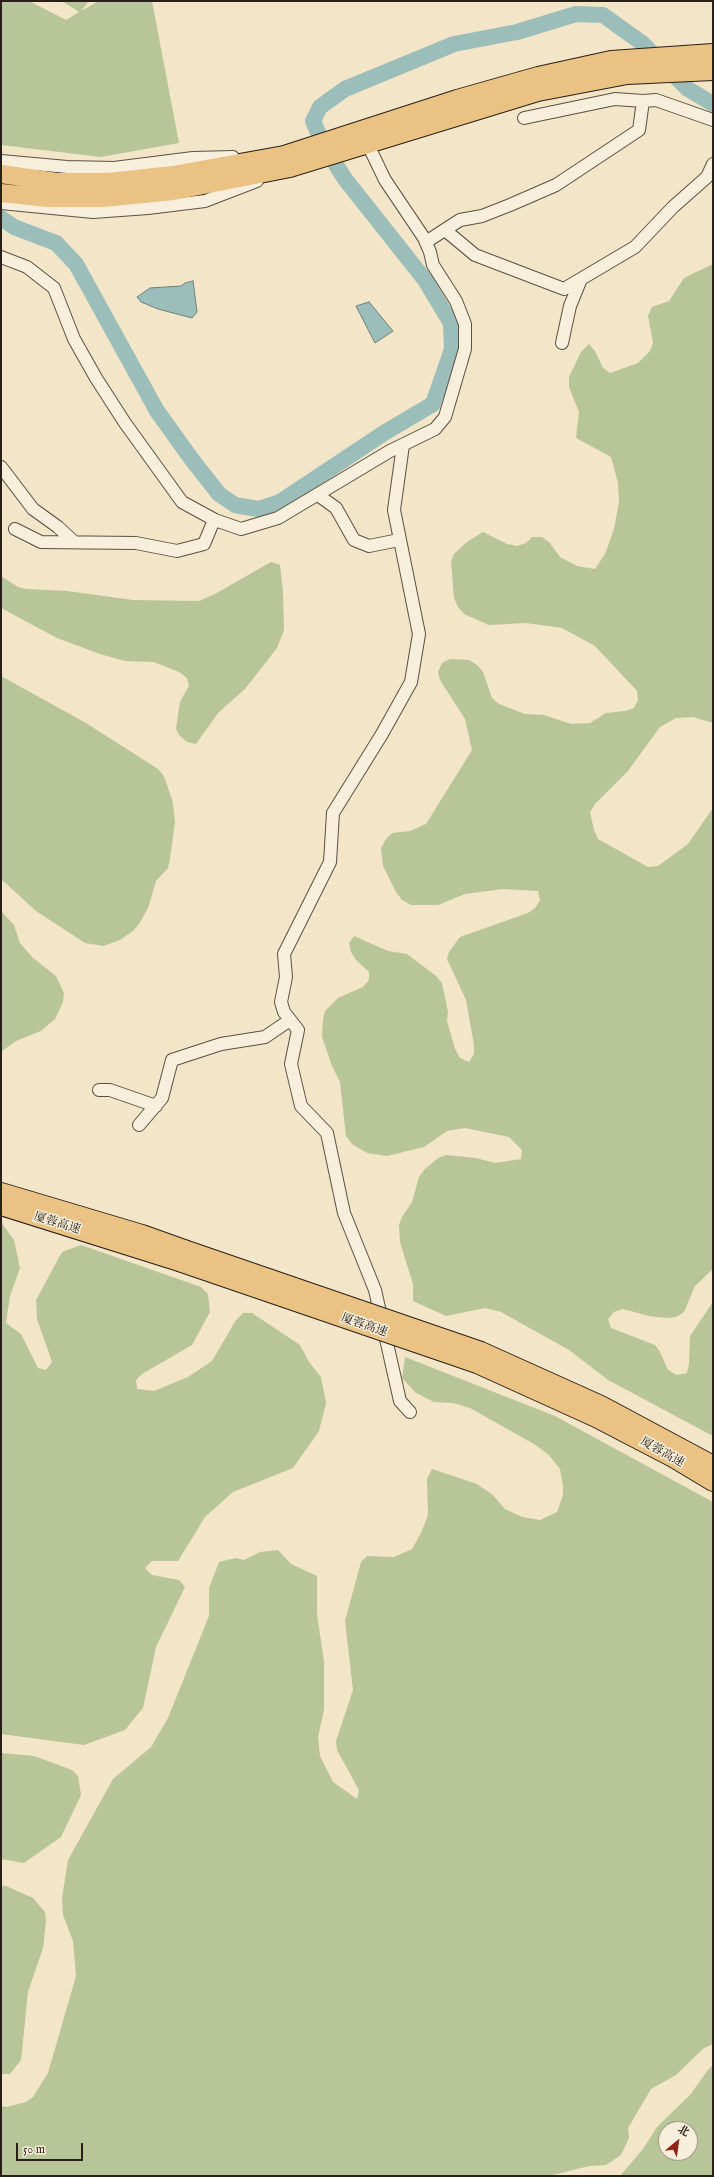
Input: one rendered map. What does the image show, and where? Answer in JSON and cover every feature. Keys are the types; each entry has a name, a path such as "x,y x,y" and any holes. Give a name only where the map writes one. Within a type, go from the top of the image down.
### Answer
{"highway":[{"path":"2,196 103,198 173,191 287,161 368,136 538,76 611,60 713,52"},
{"path":"368,136 460,114 538,92 627,75 712,71"},
{"path":"1,170 57,182 109,182 287,161"},
{"name":"厦蓉高速","path":"1,1192 181,1256 479,1358 601,1405 713,1465"},
{"name":"厦蓉高速","path":"1,1206 140,1241"},
{"name":"厦蓉高速","path":"479,1358 673,1458 713,1482"}],"street":[{"path":"524,118 615,99 642,101 656,100 713,120"},
{"path":"426,242 460,220 496,211 556,185 638,130 642,101"},
{"path":"1,257 27,267 54,288 74,338 96,378 125,423 182,502 214,520 241,529 278,518 403,445 435,429 445,417 465,349 465,324 456,301 433,265 426,242 385,180 371,151 368,136"},
{"path":"445,230 476,255 564,289 635,247 673,207 707,177 713,164"},
{"path":"562,343 570,306 581,279"},
{"path":"403,445 394,510 419,634 411,682 382,734 333,813 330,862 284,954 286,977 281,1002 284,1012 298,1030 291,1064 301,1106 327,1133 344,1213 375,1290 400,1401 410,1412"},
{"path":"1,467 33,509 58,527 74,542"},
{"path":"318,494 336,508 354,540 369,546 399,540"},
{"path":"15,529 41,542 136,543 177,551 204,544 214,520"},
{"path":"139,1125 162,1098 169,1065 172,1060 221,1044 265,1037 290,1020"},
{"path":"99,1090 110,1090 156,1106"}],"green space":[{"path":"1,1 29,1 66,20 79,12 62,1 89,1 81,11 99,1 152,1 179,143 101,157 1,145"},
{"path":"713,264 713,723 693,717 676,718 660,727 628,771 595,804 590,812 594,830 598,839 648,867 658,866 688,844 713,808 713,1269 695,1286 684,1312 676,1317 667,1318 649,1316 623,1309 614,1312 608,1319 611,1328 655,1345 660,1352 668,1370 677,1375 687,1373 689,1364 690,1336 713,1302 713,1436 608,1380 569,1350 501,1312 485,1308 446,1316 413,1301 413,1284 400,1242 399,1225 402,1217 412,1202 419,1177 424,1170 438,1158 446,1155 476,1158 495,1163 521,1159 522,1150 509,1137 465,1128 447,1131 424,1147 387,1156 367,1153 352,1144 346,1136 340,1082 332,1066 322,1037 325,1011 338,998 363,987 369,980 369,972 356,960 351,952 349,943 354,936 388,951 407,954 436,976 442,983 448,1012 447,1021 455,1049 460,1058 469,1062 474,1054 474,1045 466,1000 447,959 449,952 460,937 528,913 535,908 540,900 538,891 503,889 465,894 438,905 411,905 402,900 396,892 383,866 381,848 386,839 392,833 410,831 426,824 472,750 465,719 440,680 438,672 442,663 450,659 469,660 477,665 483,672 492,698 499,704 525,714 544,715 571,724 590,723 606,713 625,711 634,708 638,700 637,691 595,646 562,628 526,623 489,625 464,614 458,607 454,598 451,562 454,554 467,542 483,532 507,544 517,546 526,543 532,537 542,537 549,542 560,557 577,566 595,569 605,554 614,529 619,502 618,483 611,457 576,438 579,412 569,387 569,377 581,352 589,344 595,351 603,368 610,373 638,363 650,351 653,343 648,316 652,307 669,301 684,278"},
{"path":"271,562 280,565 283,592 284,630 277,648 245,689 218,713 196,744 187,742 180,736 176,729 180,702 189,686 187,678 179,672 154,662 125,661 100,654 57,638 1,608 1,576 18,587 26,589 67,591 133,600 199,601 215,594"},
{"path":"1,676 86,723 158,769 164,776 173,803 175,822 168,868 156,881 148,908 139,924 133,931 120,940 103,946 85,943 36,911 1,879"},
{"path":"1,911 14,925 20,943 33,958 56,976 64,993 63,1002 55,1019 41,1031 16,1041 1,1052"},
{"path":"1,1222 14,1240 20,1268 10,1296 6,1323 21,1334 38,1368 46,1370 52,1362 37,1319 36,1300 62,1252 81,1245 201,1287 208,1294 210,1312 192,1345 142,1374 136,1380 137,1389 154,1391 188,1377 212,1361 236,1320 243,1313 252,1313 300,1345 309,1362 321,1377 326,1403 319,1431 293,1468 233,1492 205,1517 178,1561 152,1561 145,1568 152,1575 179,1580 185,1587 156,1647 143,1708 125,1730 84,1745 1,1734"},
{"path":"405,1357 555,1416 713,1502 713,2044 704,2048 676,2075 651,2089 628,2128 629,2138 621,2155 606,2165 589,2166 549,2176 1,2176 1,2106 7,2107 26,2102 33,2097 48,2073 76,1976 73,1941 63,1915 62,1898 68,1860 113,1779 151,1747 168,1718 209,1616 209,1588 219,1562 236,1558 244,1560 260,1552 278,1550 291,1564 317,1576 317,1614 324,1662 324,1710 318,1737 320,1756 333,1782 357,1799 359,1790 337,1750 336,1741 353,1690 345,1621 361,1562 367,1556 394,1557 412,1549 421,1533 428,1515 427,1479 432,1469 477,1484 493,1495 505,1509 522,1517 540,1520 557,1512 563,1495 563,1486 560,1469 549,1455 534,1444 470,1408 453,1403 434,1402 416,1393 402,1378"},
{"path":"1,1753 34,1756 72,1770 78,1776 81,1795 61,1837 24,1863 1,1859"},
{"path":"1,1886 6,1886 33,1898 45,1912 46,1921 43,1948 28,1992 21,2060 10,2074 1,2074"},
{"path":"713,2065 713,2176 620,2176 643,2149 658,2126 658,2161 698,2161 698,2121 663,2121 691,2094"}],"water":[{"path":"193,281 197,312 192,318 158,309 141,302 137,297 150,288 181,286 185,283"},
{"path":"369,302 393,331 375,343 356,306"}],"waterway":[{"path":"1,218 14,227 56,243 76,264 157,411 193,461 219,494 235,505 258,509 280,502 384,433 433,404 452,349 451,323 425,280 345,179 323,144 313,121 320,107 345,89 454,44 517,32 576,14 603,15 642,43 688,89 713,104"}]}
